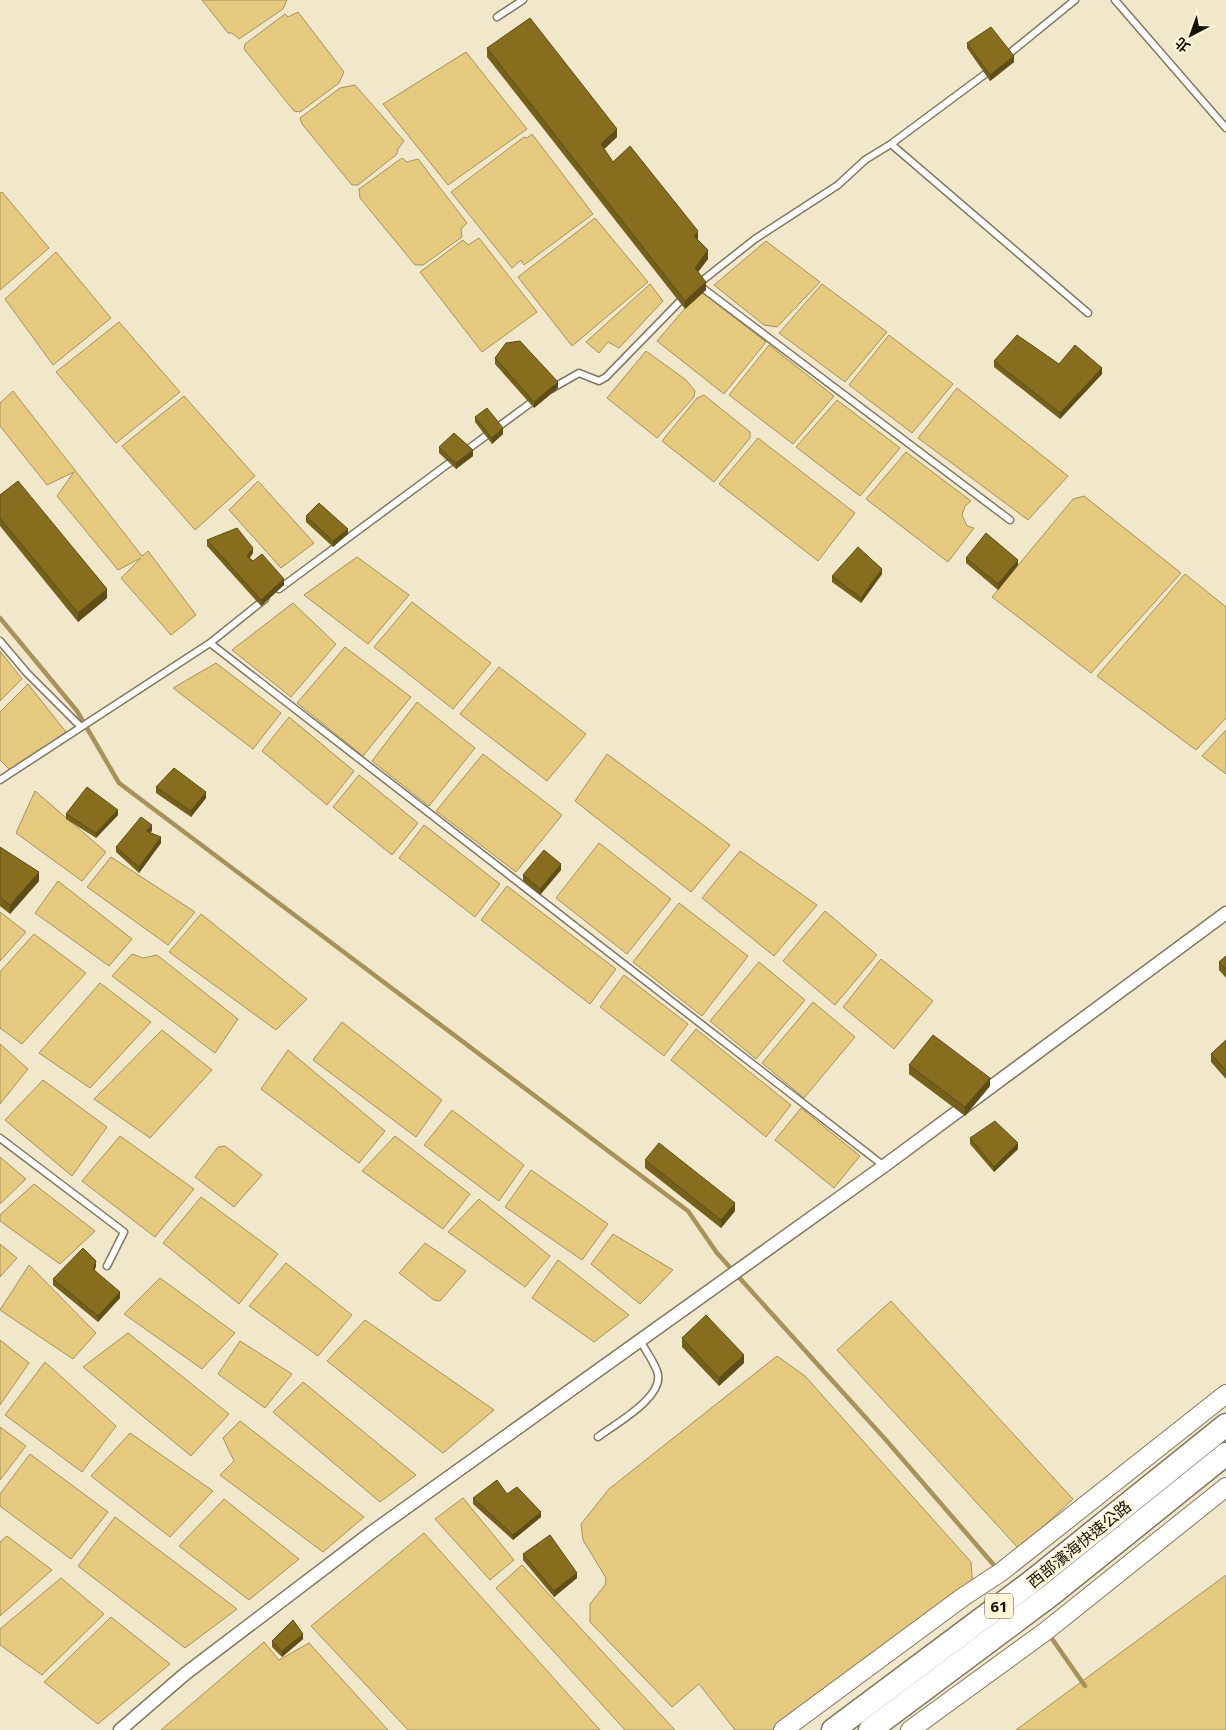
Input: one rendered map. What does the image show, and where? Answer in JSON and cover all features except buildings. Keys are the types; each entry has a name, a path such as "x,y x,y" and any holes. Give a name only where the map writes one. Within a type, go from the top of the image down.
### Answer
{"highway":[{"name":"西部濱海快速公路","path":"832,1730 1031,1582 1226,1425"},
{"name":"西部濱海快速公路","path":"870,1730 1052,1594 1226,1454"}],"street":[{"path":"120,1730 185,1674 372,1532 639,1339 884,1166 1226,913"},
{"path":"783,1730 963,1597 1001,1572 1226,1394"},
{"path":"910,1730 1046,1631 1226,1487"}],"lane":[{"path":"497,17 523,0"},
{"path":"548,390 579,373 600,381 606,377 698,284 754,239 792,212 838,185 865,160 891,144 972,85 1075,0"},
{"path":"1115,0 1226,128"},
{"path":"891,144 1088,313"},
{"path":"698,284 1010,520"},
{"path":"0,780 80,726 210,643 235,621 540,396"},
{"path":"0,641 27,673 80,726"},
{"path":"210,643 884,1166"},
{"path":"0,1138 124,1232 107,1266"},
{"path":"598,1437 644,1403 652,1396 658,1386 658,1372 639,1339"}],"shaded area":[{"path":"202,0 287,0 283,9 239,39 232,33 228,33"},
{"path":"298,12 344,72 339,83 300,112 294,111 244,49 245,44 285,14 288,17"},
{"path":"466,52 527,129 448,185 383,104"},
{"path":"355,85 404,141 397,154 358,185 352,185 302,124 300,118 340,88"},
{"path":"532,134 593,214 524,265 521,260 512,268 451,192 524,137 527,138"},
{"path":"402,158 407,162 418,159 467,223 461,229 462,237 423,265 415,265 360,198 359,189"},
{"path":"2,192 49,248 0,290 0,193"},
{"path":"595,218 648,282 572,346 518,277"},
{"path":"479,238 537,312 482,352 420,272 463,240 468,245"},
{"path":"766,241 820,282 777,327 764,325 714,285"},
{"path":"56,252 111,318 53,365 5,299"},
{"path":"650,284 663,301 619,348 608,342 599,353 586,342"},
{"path":"822,284 887,332 845,382 779,333"},
{"path":"700,291 766,342 724,394 657,341"},
{"path":"119,322 180,392 116,443 56,372"},
{"path":"889,335 953,384 912,433 849,385"},
{"path":"769,345 834,396 793,444 729,395"},
{"path":"646,351 686,380 695,391 694,397 657,438 607,398"},
{"path":"957,388 1068,476 1028,520 918,438"},
{"path":"13,391 142,556 148,551 196,615 171,635 121,578 141,558 118,570 57,496 74,472 47,485 0,426 0,403"},
{"path":"704,395 750,432 750,438 714,482 662,441 697,398"},
{"path":"184,396 255,476 195,530 122,446"},
{"path":"837,400 900,448 860,496 796,447"},
{"path":"758,438 855,513 818,561 719,484"},
{"path":"906,452 971,501 965,506 962,515 967,526 974,528 948,562 866,499"},
{"path":"258,481 314,543 281,568 229,510"},
{"path":"1084,496 1181,573 1091,673 992,597 1073,499"},
{"path":"357,557 409,595 368,644 304,595"},
{"path":"1185,574 1226,607 1226,718 1196,750 1097,676"},
{"path":"412,602 491,663 453,709 374,647"},
{"path":"293,603 336,644 291,697 232,650"},
{"path":"345,647 411,697 363,756 297,703"},
{"path":"0,651 22,679 0,701"},
{"path":"216,663 281,713 253,749 173,688"},
{"path":"499,667 586,734 547,781 460,714"},
{"path":"28,684 66,732 13,773 0,760 0,712"},
{"path":"417,702 475,748 429,806 372,761"},
{"path":"289,717 354,771 327,805 262,751"},
{"path":"1226,730 1226,774 1202,756"},
{"path":"483,754 562,815 516,872 436,811"},
{"path":"607,754 730,845 691,892 575,801"},
{"path":"359,775 418,823 392,855 333,807"},
{"path":"35,791 106,852 82,881 16,833"},
{"path":"424,825 500,884 475,917 399,858"},
{"path":"599,843 671,899 627,954 556,898"},
{"path":"740,851 817,905 774,956 702,898"},
{"path":"111,857 195,912 168,945 87,887"},
{"path":"58,881 132,939 109,966 35,913"},
{"path":"507,886 616,969 590,1004 481,920"},
{"path":"679,903 748,956 702,1016 633,962"},
{"path":"825,911 877,955 835,1005 783,961"},
{"path":"0,912 26,932 0,961"},
{"path":"201,914 307,999 276,1030 169,952"},
{"path":"34,934 86,973 22,1044 0,1028 0,972"},
{"path":"132,954 143,958 157,955 238,1019 215,1053 112,976"},
{"path":"881,959 933,1001 894,1049 843,1007"},
{"path":"759,962 805,1000 756,1059 710,1021"},
{"path":"624,975 688,1024 664,1056 600,1007"},
{"path":"100,983 151,1022 90,1088 39,1053"},
{"path":"813,1002 855,1037 804,1098 762,1063"},
{"path":"342,1022 442,1100 416,1137 313,1060"},
{"path":"696,1029 791,1105 766,1137 671,1060"},
{"path":"162,1030 212,1070 150,1138 94,1099"},
{"path":"0,1044 28,1069 0,1104"},
{"path":"288,1050 385,1131 359,1163 261,1089"},
{"path":"43,1080 107,1127 72,1176 5,1120"},
{"path":"801,1108 860,1156 834,1188 775,1140"},
{"path":"452,1110 524,1165 499,1201 424,1145"},
{"path":"120,1136 194,1189 155,1237 82,1181"},
{"path":"395,1136 470,1194 443,1229 362,1171"},
{"path":"225,1146 262,1175 234,1207 195,1177 218,1147"},
{"path":"0,1157 26,1179 0,1204"},
{"path":"531,1170 608,1224 582,1260 505,1207"},
{"path":"34,1184 95,1231 60,1264 0,1221 0,1215"},
{"path":"201,1197 278,1254 239,1304 163,1243"},
{"path":"479,1199 550,1256 525,1287 448,1232"},
{"path":"613,1234 673,1270 640,1304 591,1264"},
{"path":"425,1243 466,1271 440,1301 434,1300 399,1273"},
{"path":"0,1244 17,1258 0,1277"},
{"path":"558,1260 629,1315 594,1342 532,1298"},
{"path":"286,1263 352,1315 318,1356 249,1306"},
{"path":"29,1265 96,1333 73,1359 0,1310"},
{"path":"160,1278 235,1333 202,1369 124,1314"},
{"path":"891,1301 1073,1499 1019,1549 837,1350"},
{"path":"365,1320 494,1410 443,1453 327,1361"},
{"path":"128,1333 229,1414 191,1456 83,1367"},
{"path":"0,1340 29,1363 0,1405"},
{"path":"240,1341 292,1374 265,1408 218,1374"},
{"path":"777,1356 805,1376 971,1562 973,1590 785,1730 735,1730 699,1684 672,1707 590,1622 590,1604 605,1585 606,1578 583,1540 581,1524 609,1489"},
{"path":"45,1362 116,1426 82,1472 5,1415"},
{"path":"303,1382 416,1475 380,1502 273,1412"},
{"path":"240,1421 364,1517 323,1552 220,1475 234,1461 223,1438"},
{"path":"0,1427 26,1446 0,1480"},
{"path":"130,1433 213,1491 170,1537 91,1476"},
{"path":"30,1454 108,1512 71,1559 0,1506 0,1494"},
{"path":"463,1498 514,1560 490,1580 435,1519"},
{"path":"224,1499 299,1559 249,1600 179,1546"},
{"path":"115,1517 237,1609 185,1648 78,1566"},
{"path":"424,1533 600,1730 408,1730 311,1626"},
{"path":"7,1536 52,1570 0,1616 0,1542"},
{"path":"522,1565 675,1730 625,1730 496,1588"},
{"path":"1226,1575 1226,1730 1016,1730"},
{"path":"61,1578 104,1614 42,1675 0,1645 0,1629"},
{"path":"111,1617 170,1664 98,1724 44,1682"},
{"path":"264,1642 279,1660 309,1643 388,1730 161,1730"}],"waterway":[{"path":"0,618 77,711 119,783 688,1211 717,1253 886,1440 993,1564"},
{"path":"1048,1633 1085,1686"}]}
